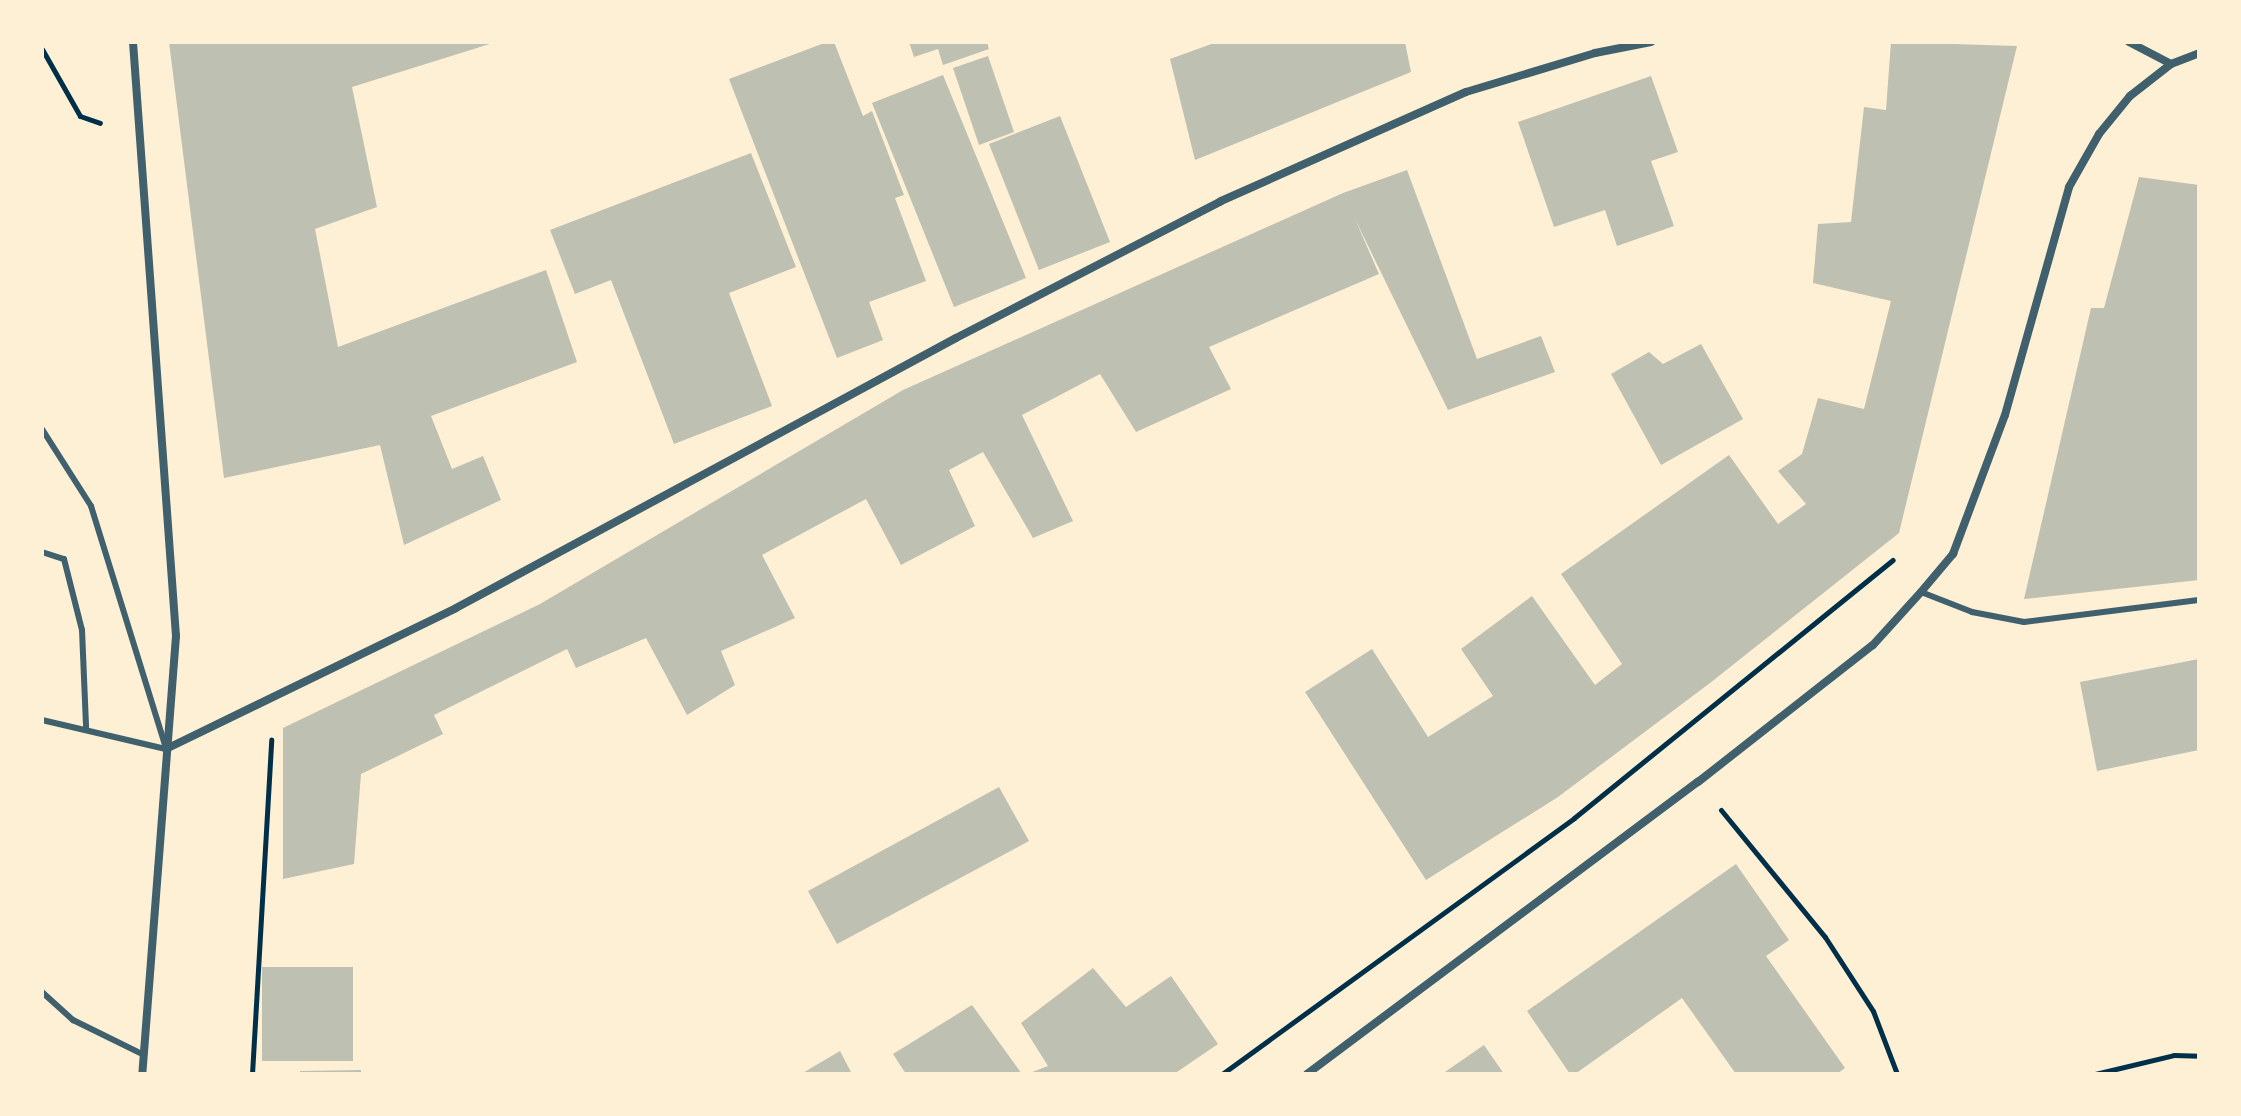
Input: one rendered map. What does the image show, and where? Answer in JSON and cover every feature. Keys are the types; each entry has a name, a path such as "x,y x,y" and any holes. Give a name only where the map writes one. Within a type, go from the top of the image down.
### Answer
{"street":[{"path":"133,42 176,636 142,1074"},
{"path":"166,749 456,608 956,338 1221,201 1466,92 1595,53 1651,42"},
{"path":"2129,42 2171,64"},
{"path":"1307,1074 1698,782 1873,645 1921,592 1953,554 2005,415 2069,187 2099,134 2130,96 2171,64 2199,53"}],"lane":[{"path":"42,429 91,506 166,749"},
{"path":"42,552 64,559 78,616 86,727"},
{"path":"1921,592 1972,612 2024,622 2199,600"},
{"path":"42,720 86,727 166,749"},
{"path":"42,992 73,1020 144,1055"}],"path":[{"path":"42,49 80,116"},
{"path":"1222,1074 1574,818 1905,550"},
{"path":"1698,782 1825,937 1873,1011 1897,1074"},
{"path":"2095,1074 2174,1055 2199,1056"}],"building":[{"path":"169,42 496,42 352,87 377,207 315,229 338,347 546,270 577,362 431,416 452,469 483,456 501,500 404,545 380,445 224,478"},
{"path":"834,42 863,116 872,111 904,195 895,198 926,281 869,302 883,340 837,358 729,79"},
{"path":"909,42 987,42 989,49 943,65 938,49 914,57"},
{"path":"1217,42 1405,42 1411,72 1195,160 1170,59"},
{"path":"1891,42 2017,46 1899,533 1710,683 1558,797 1426,880 1305,692 1372,649 1428,737 1493,696 1461,649 1532,596 1595,685 1622,664 1561,574 1729,455 1778,524 1806,504 1778,471 1802,454 1818,398 1864,409 1891,301 1813,283 1818,224 1851,222 1864,107 1886,110"},
{"path":"988,56 1014,132 979,145 953,68"},
{"path":"943,75 1026,278 954,307 872,103"},
{"path":"1651,76 1678,152 1651,161 1674,226 1617,246 1605,210 1554,227 1518,122"},
{"path":"1060,116 1110,242 1039,270 989,144"},
{"path":"751,153 796,267 729,293 772,406 674,444 611,280 575,294 550,230"},
{"path":"1407,170 1477,359 1541,336 1555,372 1448,410 1355,219 1379,274 1209,347 1231,389 1136,432 1100,374 1022,415 1073,521 1033,538 983,452 949,470 975,526 901,565 866,499 762,555 795,618 721,651 735,685 687,715 646,638 576,668 567,649 434,715 443,734 361,774 354,864 283,879 283,728 540,604 903,390 1343,193"},
{"path":"2139,177 2199,185 2199,580 2024,599 2091,308 2104,308"},
{"path":"1701,344 1743,419 1661,465 1611,374 1649,352 1663,364"},
{"path":"2199,659 2199,750 2097,771 2080,682"},
{"path":"999,787 1029,841 837,944 808,891"},
{"path":"1736,864 1789,940 1766,956 1845,1068 1837,1074 1736,1074 1682,998 1575,1074 1570,1074 1527,1011"},
{"path":"262,967 353,967 353,1061 262,1061"},
{"path":"1093,968 1126,1007 1171,976 1218,1044 1174,1074 1027,1074 1048,1066 1021,1023"},
{"path":"972,1005 1022,1074 906,1074 893,1054"},
{"path":"1484,1045 1504,1074 1442,1074"},
{"path":"840,1051 852,1074 801,1074"},
{"path":"361,1070 361,1074 300,1074 300,1071"}]}
